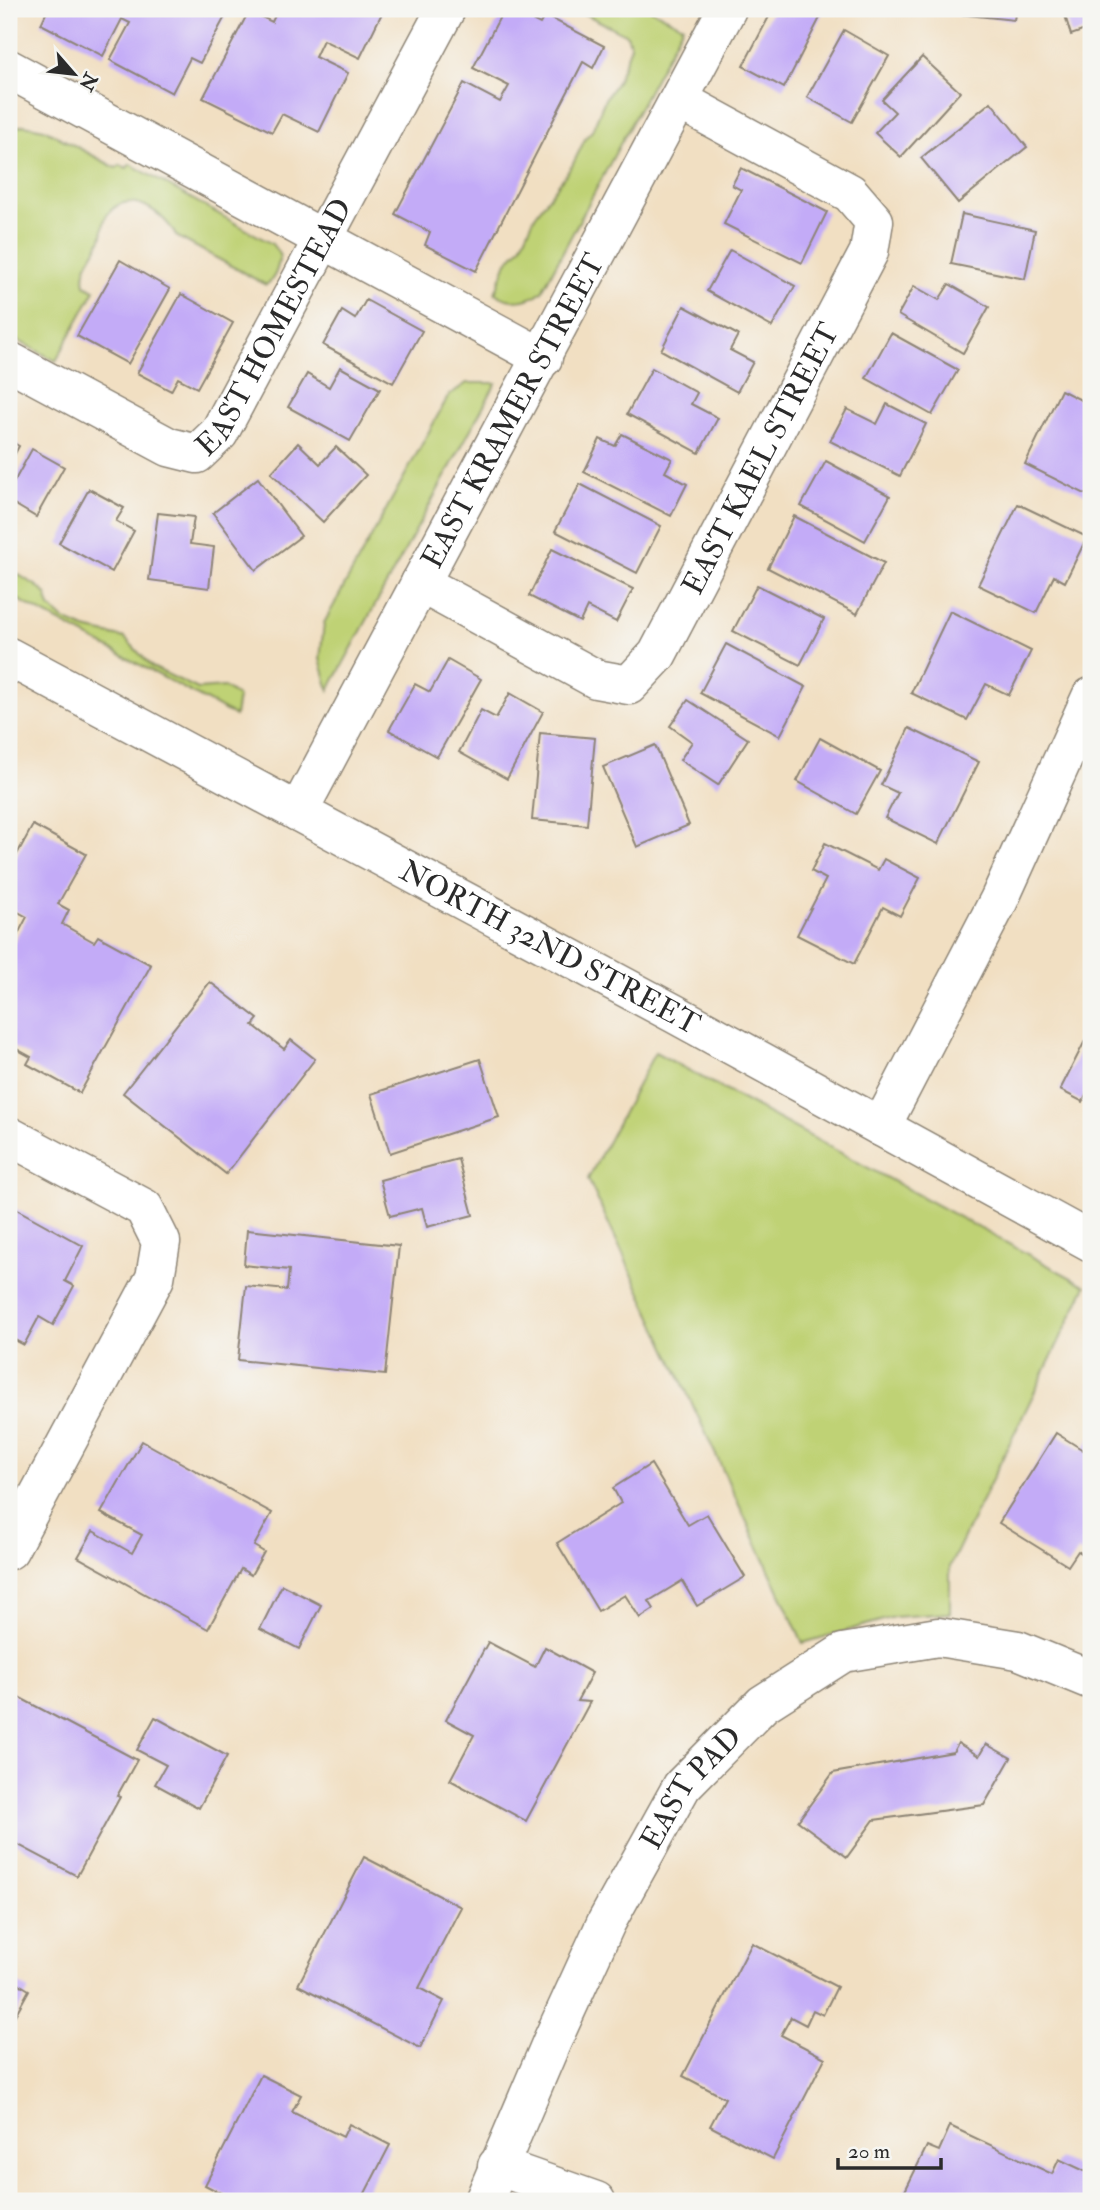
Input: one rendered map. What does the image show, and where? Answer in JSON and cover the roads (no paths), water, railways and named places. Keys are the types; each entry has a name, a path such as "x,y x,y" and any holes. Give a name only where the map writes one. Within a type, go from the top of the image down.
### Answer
{"street":[{"name":"EAST HOMESTEAD","path":"9,361 169,447 197,453 219,433 446,9"},
{"name":"EAST KRAMER STREET","path":"299,812 727,9"},
{"path":"9,69 543,358"},
{"name":"EAST KAEL STREET","path":"420,583 596,679 629,685 657,656 869,253 874,221 850,193 679,100"},
{"name":"NORTH 32ND STREET","path":"9,657 1091,1242"},
{"path":"881,1127 999,900 1091,697"},
{"path":"9,1136 144,1208 161,1242 155,1278 9,1550"},
{"name":"EAST PAD","path":"484,2201 497,2166 606,1923 682,1786 763,1704 843,1653 938,1637 1018,1650 1091,1680"},
{"path":"497,2166 596,2201"}]}
